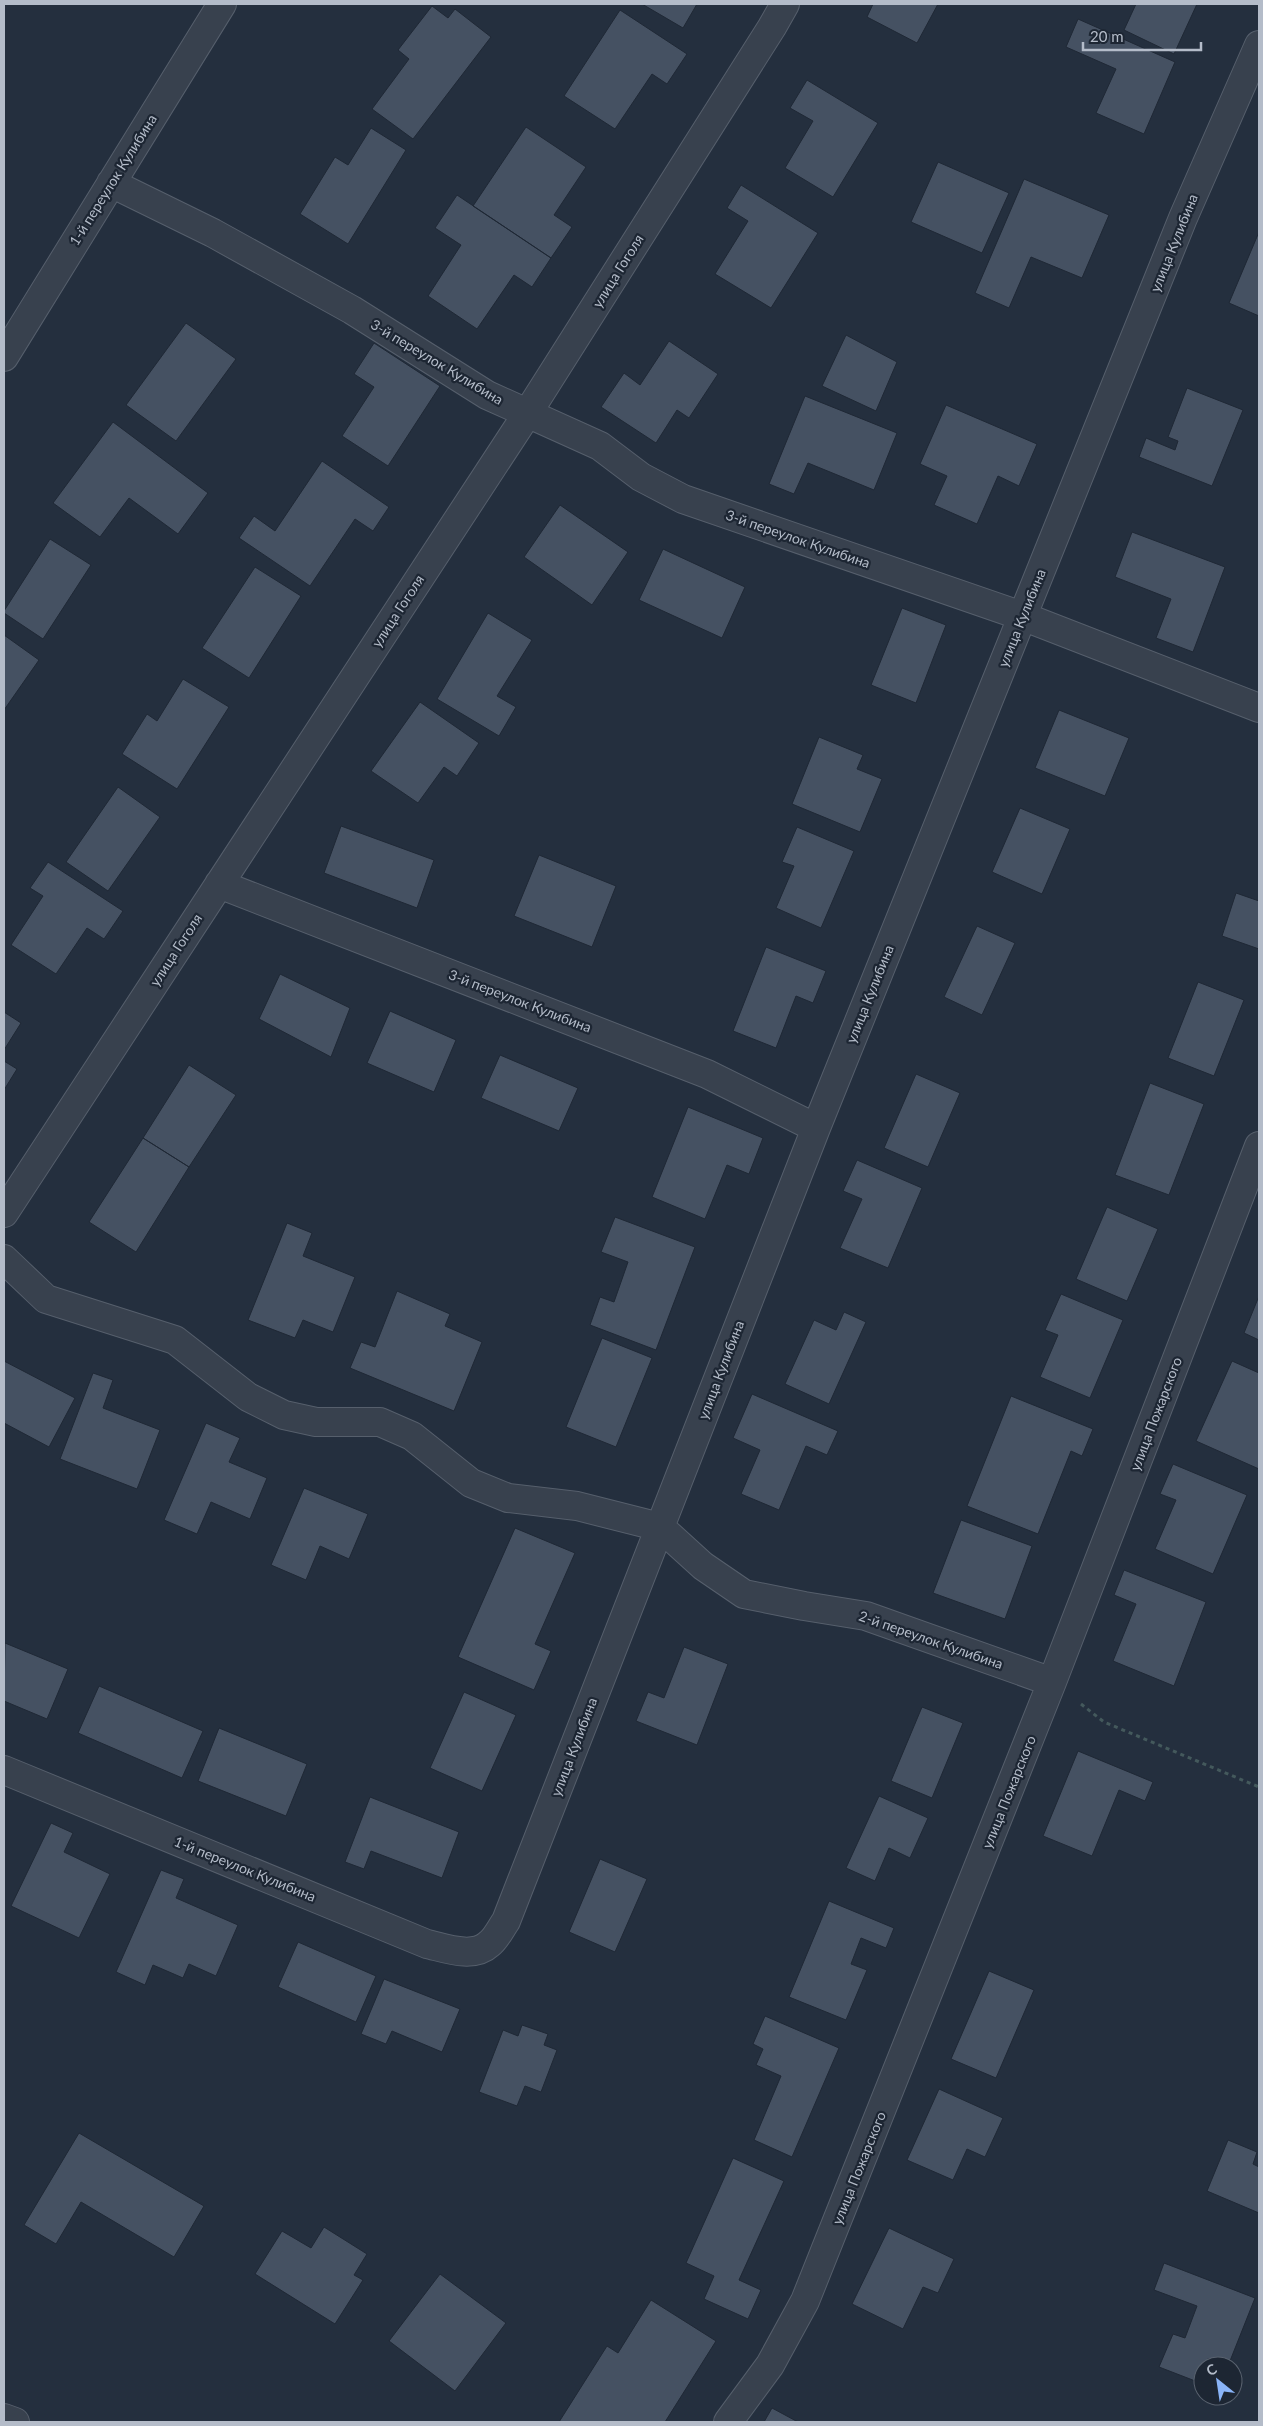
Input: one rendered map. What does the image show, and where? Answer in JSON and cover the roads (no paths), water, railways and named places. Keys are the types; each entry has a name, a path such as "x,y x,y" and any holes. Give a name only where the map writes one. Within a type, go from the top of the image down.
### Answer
{"street":[{"name":"1-й переулок Кулибина","path":"4,357 222,4"},
{"name":"улица Гоголя","path":"4,1213 527,414 767,36 785,4"},
{"name":"улица Кулибина","path":"489,1945 506,1921 816,1128 1183,218 1259,45"},
{"name":"3-й переулок Кулибина","path":"111,182 213,233 317,291 487,395 600,446 641,477 683,499 1022,616 1259,708"},
{"name":"3-й переулок Кулибина","path":"219,884 708,1074 816,1128"},
{"name":"улица Пожарского","path":"728,2422 770,2365 805,2301 1052,1682 1259,1146"},
{"name":"2-й переулок Кулибина","path":"4,1259 46,1299 175,1340 248,1397 284,1415 316,1422 380,1422 412,1436 471,1483 508,1498 577,1506 660,1527 703,1566 744,1594 866,1616 1052,1682"},
{"name":"1-й переулок Кулибина","path":"4,1770 427,1944 474,1952 489,1945"},
{"path":"4,2418 15,2422"}]}
